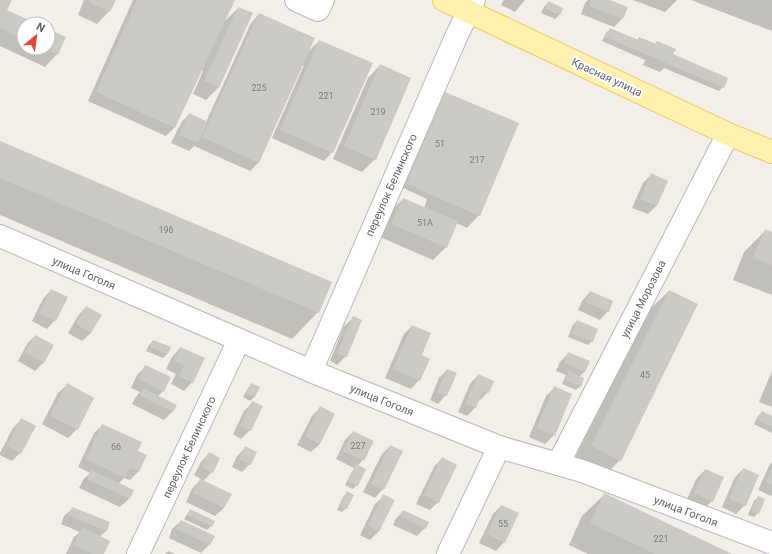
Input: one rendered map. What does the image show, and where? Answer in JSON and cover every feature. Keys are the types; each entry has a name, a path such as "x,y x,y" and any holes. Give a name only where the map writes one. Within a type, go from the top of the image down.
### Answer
{"main road":[{"name":"Красная улица","path":"444,0 471,6 728,134 772,152"}],"street":[{"path":"296,0 320,5"},
{"name":"переулок Белинского","path":"311,371 456,37 471,6"},
{"name":"улица Морозова","path":"558,464 728,134"},
{"name":"улица Гоголя","path":"0,236 311,371 499,447 582,471 772,543"},
{"name":"переулок Белинского","path":"138,554 240,340"},
{"path":"448,554 499,447"}],"building":[{"path":"0,0 12,0 7,10 20,16 16,16 16,35 0,28"},
{"path":"90,0 116,0 110,12 89,2"},
{"path":"137,0 235,0 175,128 96,92"},
{"path":"591,0 610,0 628,7 623,19 589,6"},
{"path":"548,1 563,8 560,15 545,9"},
{"path":"238,7 253,13 219,88 204,81"},
{"path":"259,13 315,38 259,163 202,137"},
{"path":"610,28 638,40 639,37 656,44 657,41 676,49 673,54 728,78 724,88 605,37"},
{"path":"56,33 66,37 58,55 56,54"},
{"path":"319,40 373,63 333,153 280,130"},
{"path":"380,64 411,78 376,160 344,146"},
{"path":"445,92 519,123 480,216 406,184"},
{"path":"189,113 208,122 198,143 179,135"},
{"path":"0,141 332,282 319,313 0,178"},
{"path":"651,173 668,181 657,206 640,199"},
{"path":"403,198 458,221 447,248 391,224"},
{"path":"765,229 772,232 772,265 753,258"},
{"path":"51,289 68,297 56,321 39,313"},
{"path":"669,290 698,304 621,461 591,446"},
{"path":"590,291 613,301 609,312 585,302"},
{"path":"86,306 102,315 91,333 76,324"},
{"path":"353,316 362,320 347,357 337,353"},
{"path":"577,320 598,329 593,342 572,333"},
{"path":"412,325 431,333 422,355 430,359 420,381 393,369"},
{"path":"35,335 54,345 44,363 25,353"},
{"path":"153,340 171,347 168,354 150,347"},
{"path":"180,347 205,358 193,383 179,376 184,365 174,361"},
{"path":"568,352 590,361 585,372 564,363"},
{"path":"145,365 171,377 164,392 139,379"},
{"path":"447,369 457,373 447,396 437,392"},
{"path":"569,371 584,378 581,387 565,380"},
{"path":"478,374 494,381 489,393 483,391 476,408 465,404"},
{"path":"67,383 94,398 78,430 50,416"},
{"path":"251,383 260,387 255,397 246,393"},
{"path":"554,386 572,394 555,436 537,428"},
{"path":"143,388 177,405 173,412 140,396"},
{"path":"252,401 263,406 251,431 240,426"},
{"path":"320,406 335,414 320,444 305,437"},
{"path":"762,411 772,416 772,427 757,420"},
{"path":"21,418 36,426 21,454 7,446"},
{"path":"102,424 142,442 138,451 147,455 139,472 130,468 125,478 86,459"},
{"path":"353,431 374,441 364,461 343,451"},
{"path":"390,445 403,451 384,490 371,484"},
{"path":"245,446 257,452 251,465 239,459"},
{"path":"209,452 220,458 213,473 202,467"},
{"path":"442,457 457,465 439,503 424,495"},
{"path":"356,464 366,469 358,486 348,481"},
{"path":"743,468 759,475 746,506 729,499"},
{"path":"772,468 772,485 766,482"},
{"path":"705,469 724,477 713,502 694,493"},
{"path":"91,470 134,490 130,499 87,479"},
{"path":"200,479 232,494 224,508 193,493"},
{"path":"347,491 354,495 347,509 340,506"},
{"path":"604,493 732,554 655,554 590,523"},
{"path":"383,494 395,500 379,532 368,526"},
{"path":"758,496 765,499 759,514 751,511"},
{"path":"501,505 519,513 505,543 487,534"},
{"path":"72,507 110,522 107,531 69,516"},
{"path":"190,509 215,521 212,527 187,515"},
{"path":"403,510 429,522 426,529 400,516"},
{"path":"181,520 215,536 210,545 176,529"},
{"path":"82,527 110,541 104,554 92,554 74,545"}]}
